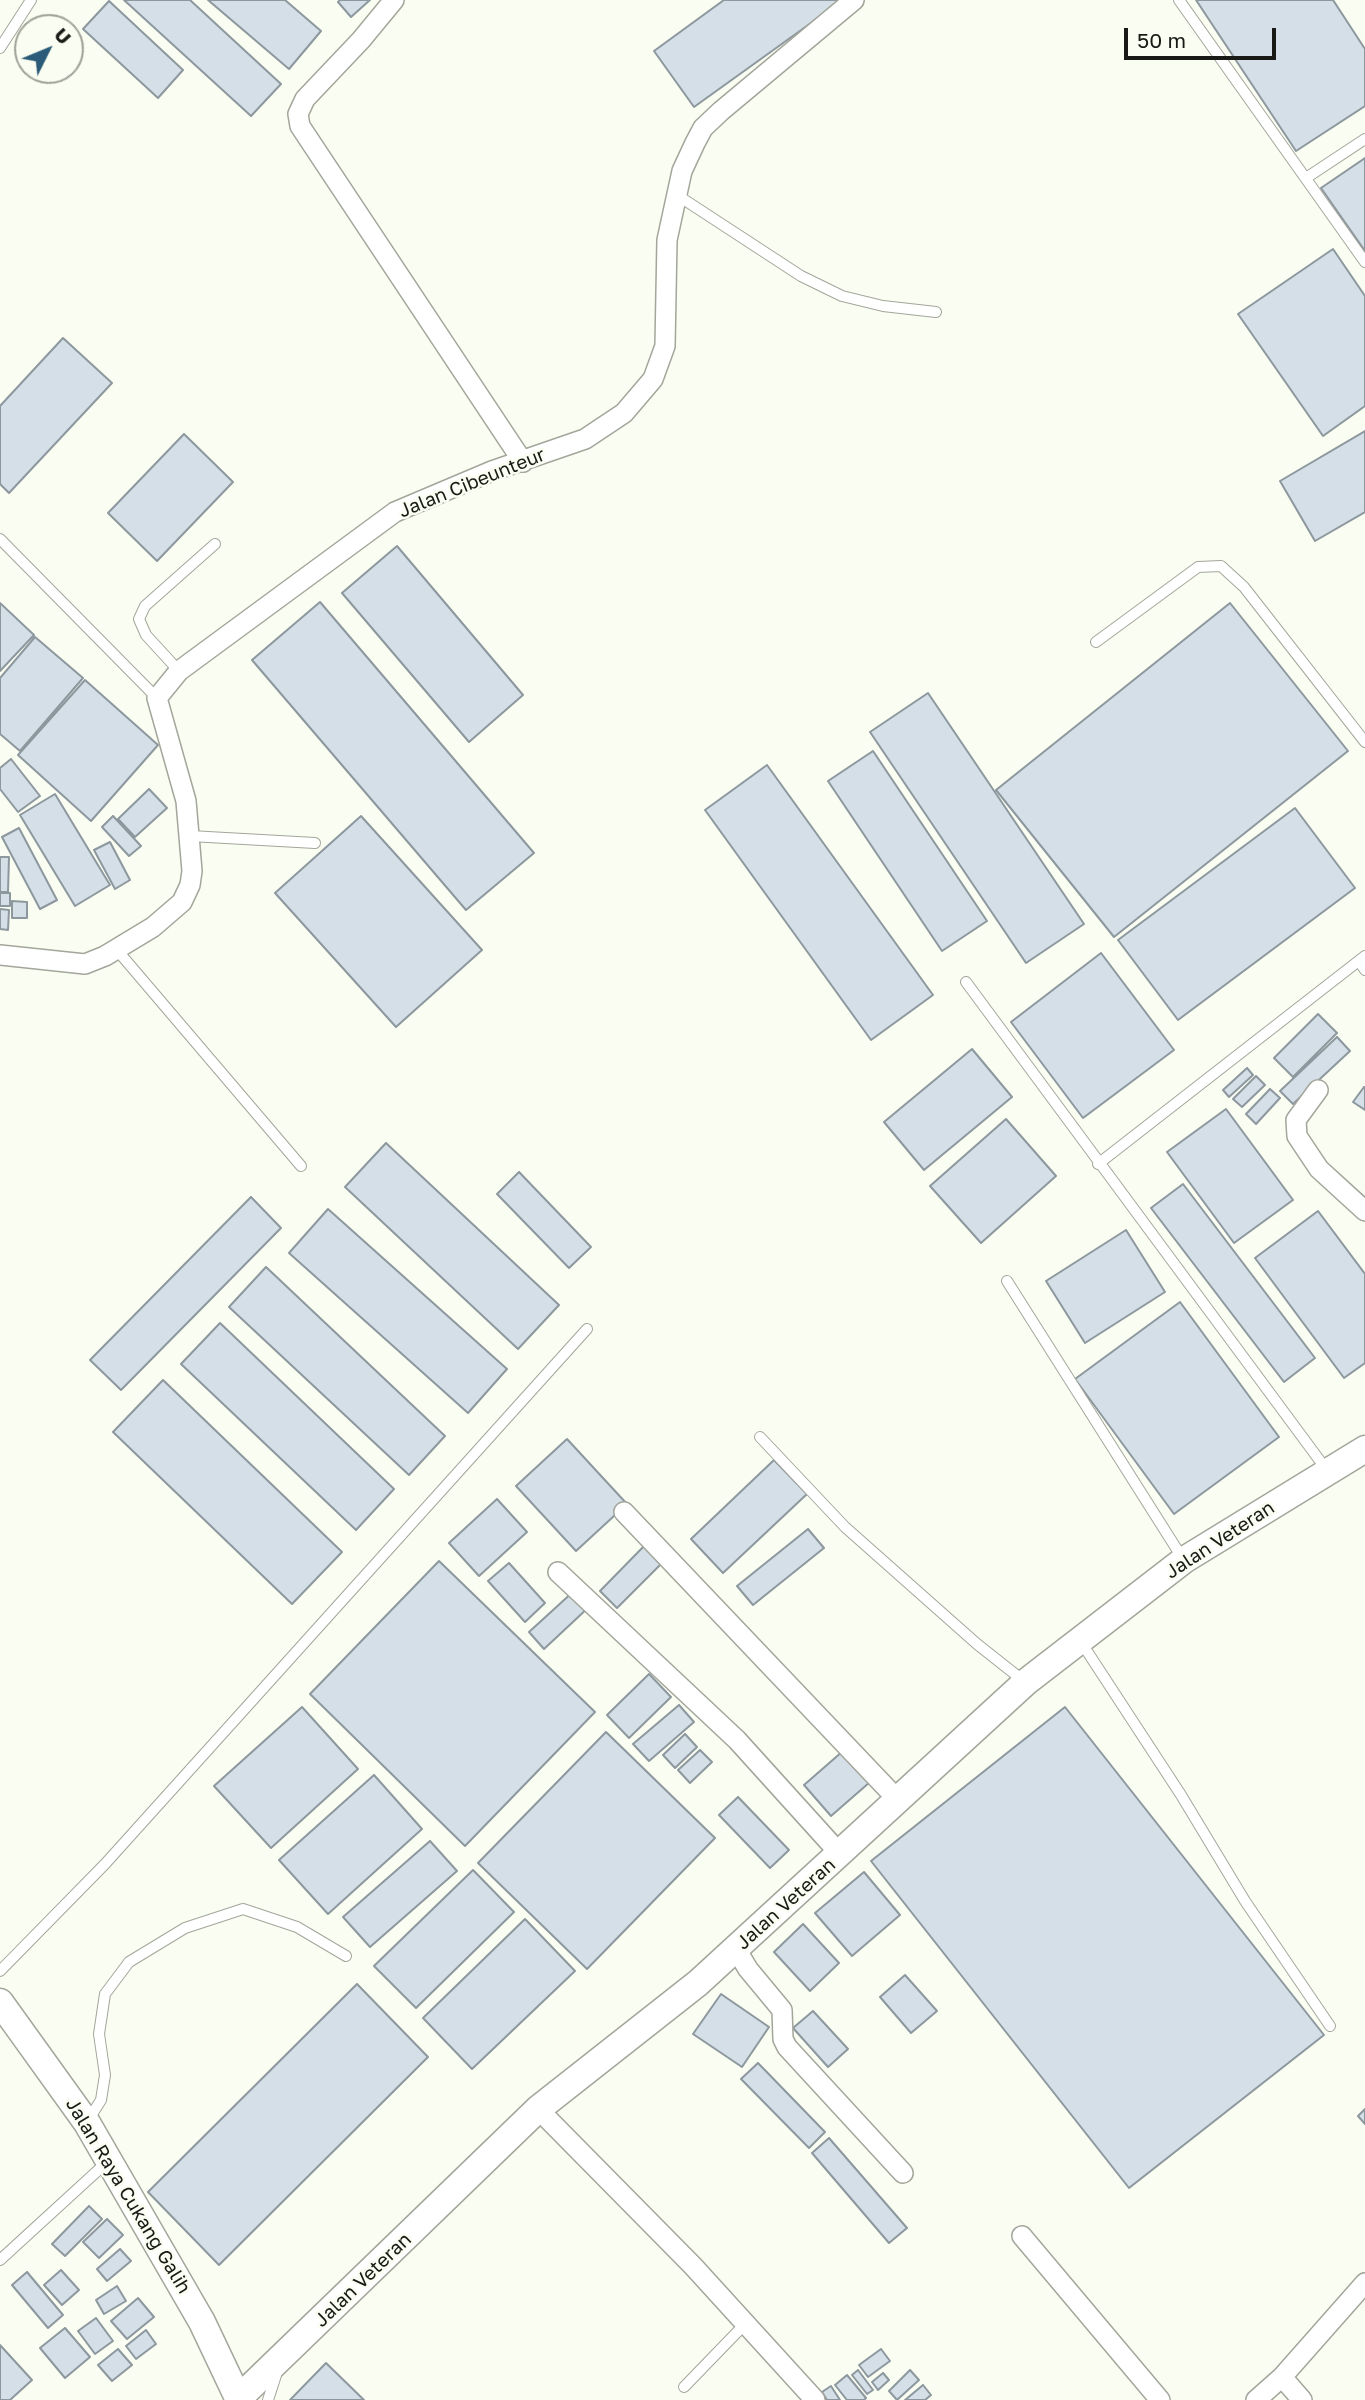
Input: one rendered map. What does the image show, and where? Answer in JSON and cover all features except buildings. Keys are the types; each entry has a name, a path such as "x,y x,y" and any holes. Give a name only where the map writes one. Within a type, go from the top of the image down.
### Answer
{"main road":[{"name":"Jalan Veteran","path":"239,2399 538,2109 698,1983 841,1855 1026,1682 1184,1560 1365,1449"},
{"name":"Jalan Raya Cukang Galih","path":"0,2002 87,2123 202,2322 239,2399"}],"street":[{"name":"Jalan Cibeunteur","path":"158,698 179,671 395,512 492,471 585,439 624,412 653,379 665,346 667,240 682,171 703,128 854,0"},
{"path":"389,2 304,99 298,114 300,127 523,462"},
{"path":"0,955 85,964 117,950 153,927 182,902 191,878 186,800 158,698"},
{"path":"1318,1090 1296,1120 1297,1136 1319,1168 1365,1211"},
{"path":"624,1512 898,1800"},
{"path":"558,1572 737,1740 841,1855"},
{"path":"736,1949 748,1969 782,2010 783,2039 787,2047 903,2173"},
{"path":"538,2109 815,2400"},
{"path":"1022,2236 1160,2400"},
{"path":"1256,2400 1282,2377 1365,2283"},
{"path":"1352,2299 1365,2314"},
{"path":"1282,2377 1302,2400"}],"lane":[{"path":"0,48 31,0"},
{"path":"1179,0 1365,262"},
{"path":"1306,178 1365,139"},
{"path":"677,195 801,276 842,296 883,306 936,312"},
{"path":"0,539 158,698"},
{"path":"179,671 146,635 139,619 145,606 215,544"},
{"path":"1096,642 1198,567 1220,566 1244,587 1365,742"},
{"path":"190,836 314,843"},
{"path":"117,950 301,1166"},
{"path":"1098,1164 1363,962"},
{"path":"966,982 1328,1473"},
{"path":"1007,1281 1184,1560"},
{"path":"0,1971 105,1864 587,1329"},
{"path":"760,1437 845,1527 977,1644 1026,1682"},
{"path":"1079,1639 1181,1795 1245,1901 1330,2026"},
{"path":"87,2123 101,2100 105,2076 99,2034 106,1994 129,1962 184,1928 243,1909 297,1927 346,1956"},
{"path":"0,2260 109,2160"},
{"path":"684,2387 745,2324"},
{"path":"268,2400 280,2361"}]}
